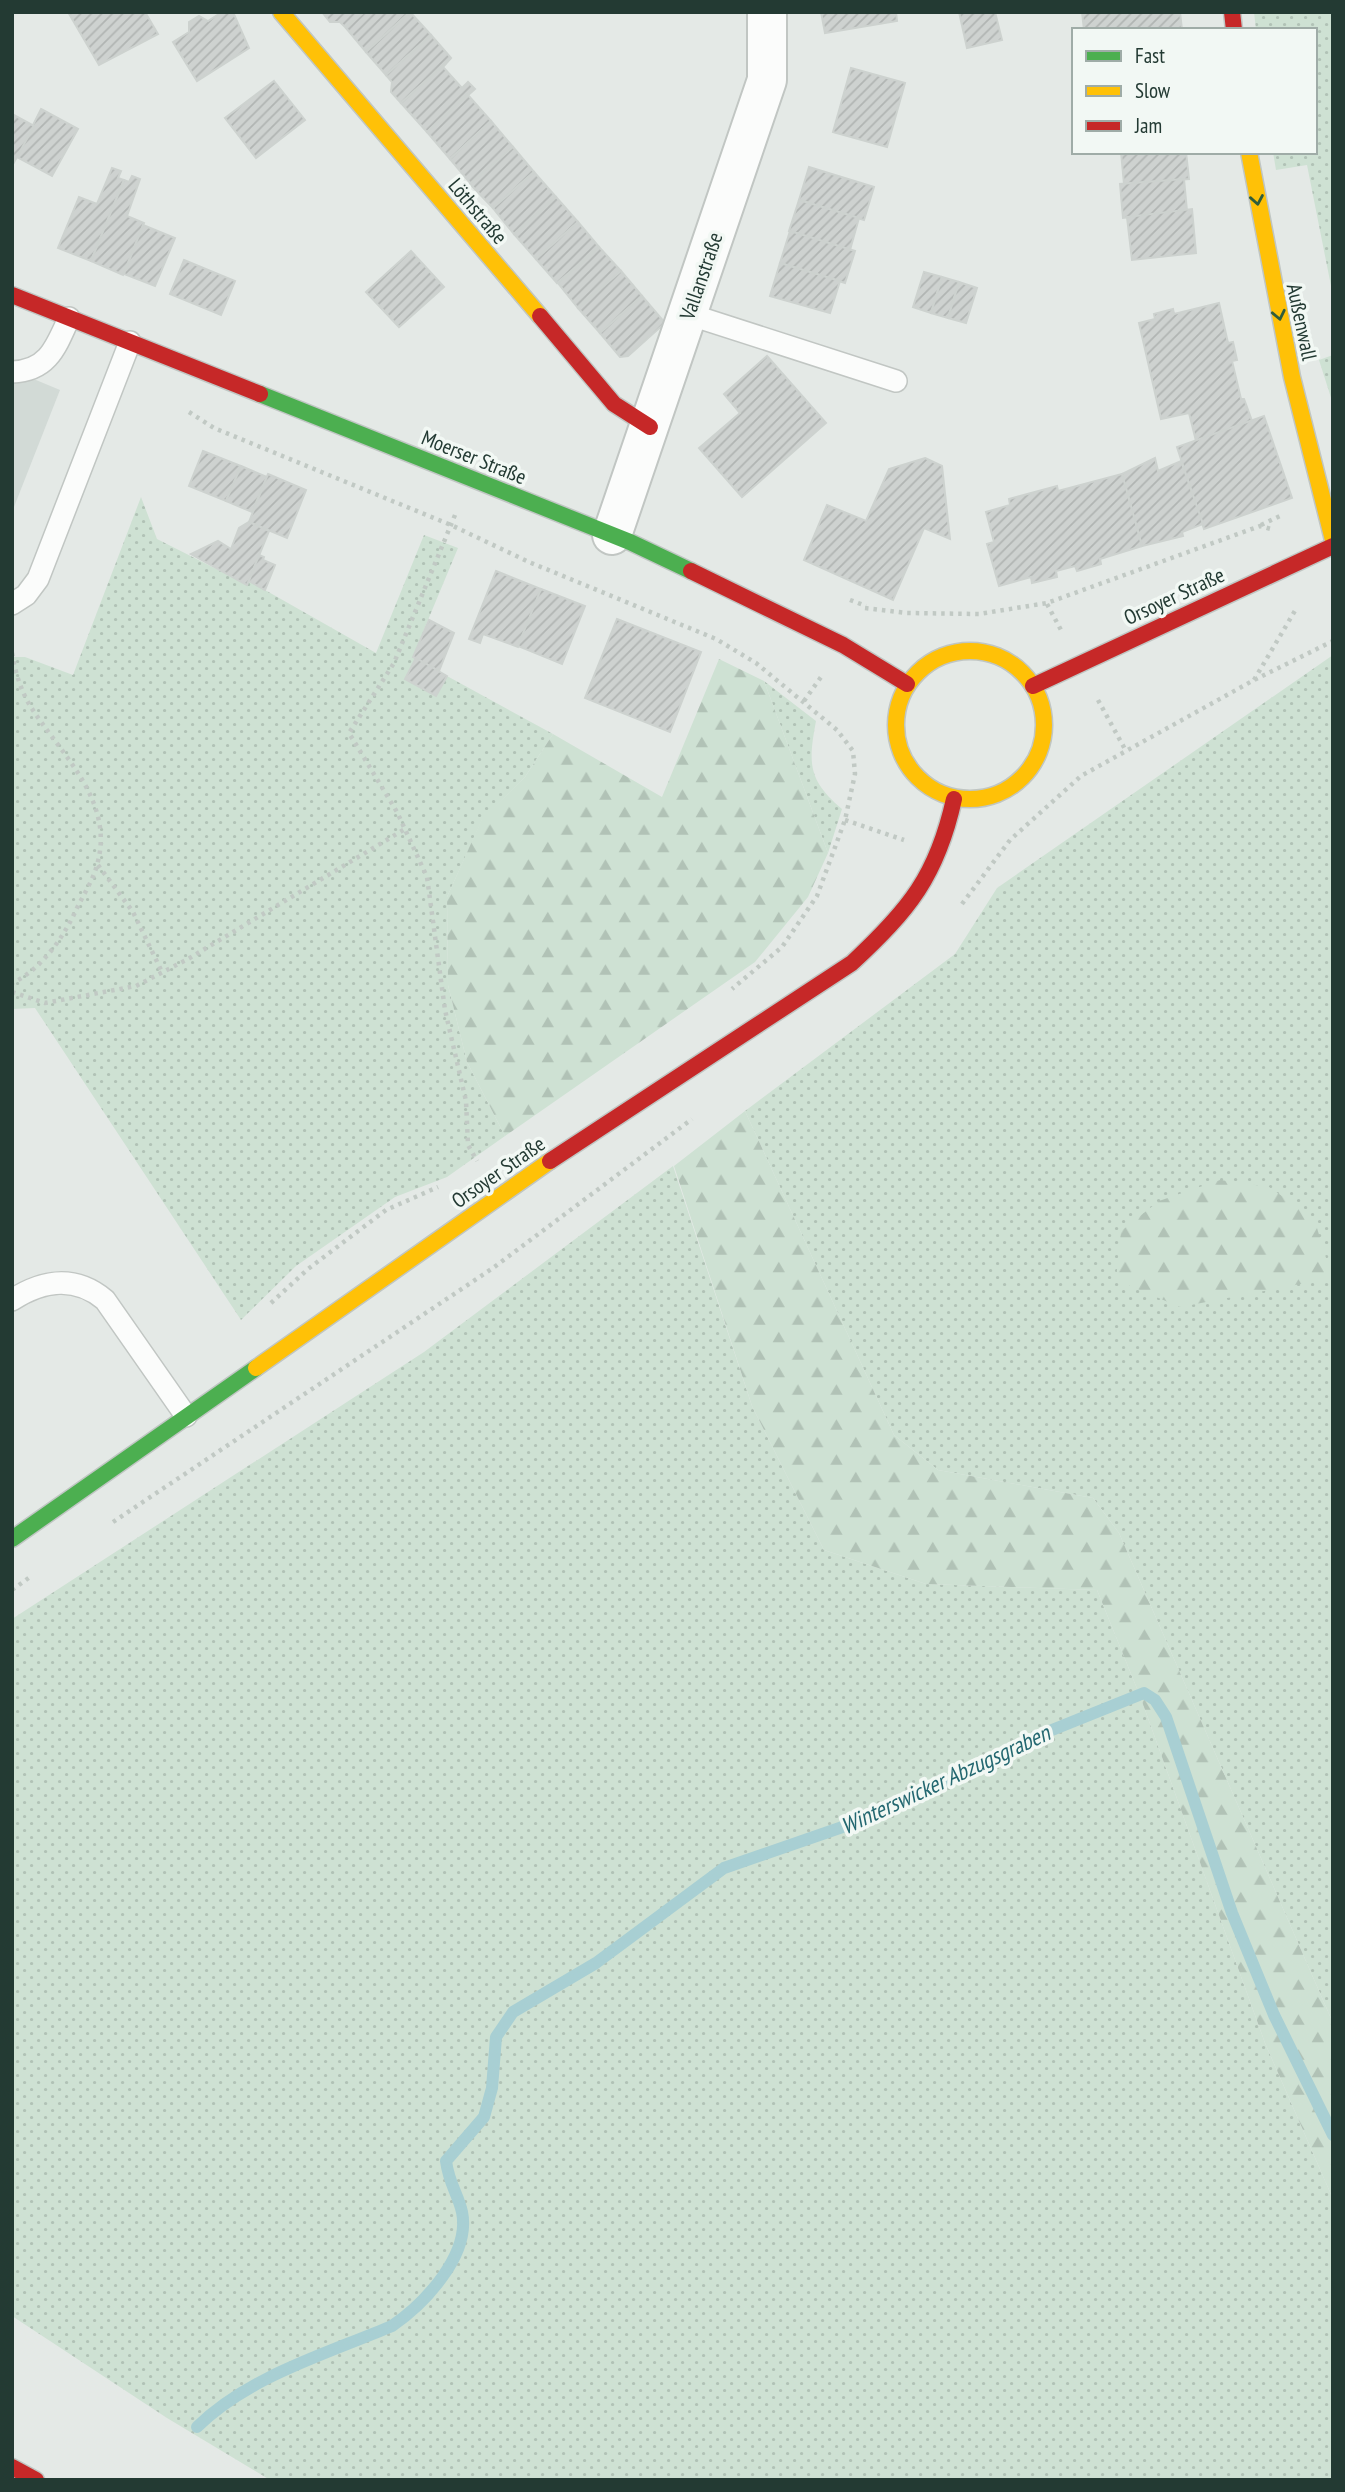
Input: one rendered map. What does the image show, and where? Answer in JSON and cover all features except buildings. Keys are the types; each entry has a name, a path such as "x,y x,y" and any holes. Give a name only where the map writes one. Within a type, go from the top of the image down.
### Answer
{"street":[{"name":"Vallanstraße","path":"612,535 767,80 767,12"},
{"name":"Löthstraße","path":"286,15 614,404 650,427"},
{"name":"Außenwall","path":"1249,154 1292,377 1333,543"},
{"name":"Moerser Straße","path":"12,295 612,535 843,645 907,684"},
{"name":"Orsoyer Straße","path":"1033,686 1333,543"},
{"path":"956,652 986,652 1013,664 1033,686 1042,704 1044,724 1035,762 1020,780 1000,794 977,800 954,799 927,787 907,766 896,740 896,711 907,684 928,663 956,652"},
{"name":"Orsoyer Straße","path":"12,1539 581,1139 852,963 883,936 940,853 954,799"},
{"path":"14,2471 36,2480"}],"lane":[{"path":"688,314 896,381"},
{"path":"12,372 43,365 53,352 69,318"},
{"path":"12,604 26,596 38,579 130,342"},
{"path":"12,1300 32,1288 52,1282 77,1284 93,1290 104,1300 186,1416"}],"path":[{"path":"186,408 214,428 451,525 529,562 716,639 756,663 837,730 853,751 855,774 845,820 817,896 782,947 723,997"},
{"path":"470,478 394,663 349,733 405,829 427,877 445,1010 466,1101 468,1145 481,1167"},
{"path":"804,701 866,606 908,613 979,614 1047,603 1260,526 1284,532"},
{"path":"1300,603 1254,680 1333,641"},
{"path":"12,653 28,702 90,791 100,828 98,864 74,917 47,957 23,978 12,983"},
{"path":"12,992 46,1003 136,986 405,829"},
{"path":"98,864 133,912 162,972"},
{"path":"263,1311 308,1269 387,1210 445,1184"}],"shaded area":[{"path":"12,370 60,390 12,512"}],"green space":[{"path":"1254,12 1333,12 1333,296 1307,165 1276,170 1273,154 1317,154 1317,28 1256,28"},
{"path":"1333,355 1333,404 1319,360"},
{"path":"141,497 157,539 246,584 249,581 376,653 424,535 458,548 413,656 416,658 405,679 436,696 447,676 553,734 525,777 482,820 447,897 448,985 467,1062 505,1136 447,1177 395,1197 296,1266 241,1320 35,1008 12,1009 12,657 25,657 73,675"},
{"path":"1333,655 1333,2023 1119,1533 1093,1498 938,1470 894,1435 745,1111 955,954 997,888"},
{"path":"719,659 764,681 828,853 808,897 755,962 505,1136 467,1062 448,985 447,897 482,819 525,777 553,734 662,797"},
{"path":"764,681 816,721 812,749 813,770 822,789 842,809 828,853"},
{"path":"745,1111 894,1435 938,1470 1093,1498 1119,1533 1333,2023 1333,2199 1265,2043 1140,1696 1097,1590 926,1584 824,1550 752,1406 674,1166"},
{"path":"673,1166 752,1406 824,1550 926,1584 1097,1590 1140,1696 1265,2043 1333,2199 1333,2480 270,2480 167,2418 12,2316 12,1619 424,1352"},
{"path":"1220,1180 1269,1187 1314,1218 1332,1278 1180,1307 1116,1280 1121,1231 1159,1201"}],"waterway":[{"name":"Winterswicker Abzugsgraben","path":"197,2427 218,2409 264,2380 392,2326 431,2292 452,2261 463,2228 462,2212 446,2161 484,2117 492,2088 496,2037 513,2012 596,1963 724,1868 880,1814 1047,1732 1144,1693 1155,1700 1166,1717 1232,1913 1274,2015 1333,2135"}],"traffic: fast":[{"path":"260,394 630,542 691,571"},
{"path":"12,1539 256,1368"}],"traffic: slow":[{"path":"281,12 540,316"},
{"path":"1249,154 1292,377 1333,540"},
{"path":"970,651 998,657 1011,663 1022,673 1032,684 1038,697 1044,725 1038,753 1032,766 1022,777 1011,787 998,793 970,799 942,793 929,787 918,777 908,766 902,753 896,725 902,697 908,684 918,673 929,663 942,657 970,651"},
{"path":"256,1368 550,1161"}],"traffic: jam":[{"path":"1232,12 1234,28"},
{"path":"12,295 260,394"},
{"path":"540,316 614,404 650,427"},
{"path":"1033,686 1333,546"},
{"path":"691,571 843,645 907,684"},
{"path":"550,1161 852,963 890,926 918,890 939,850 954,799"},
{"path":"12,2467 36,2480"}]}
